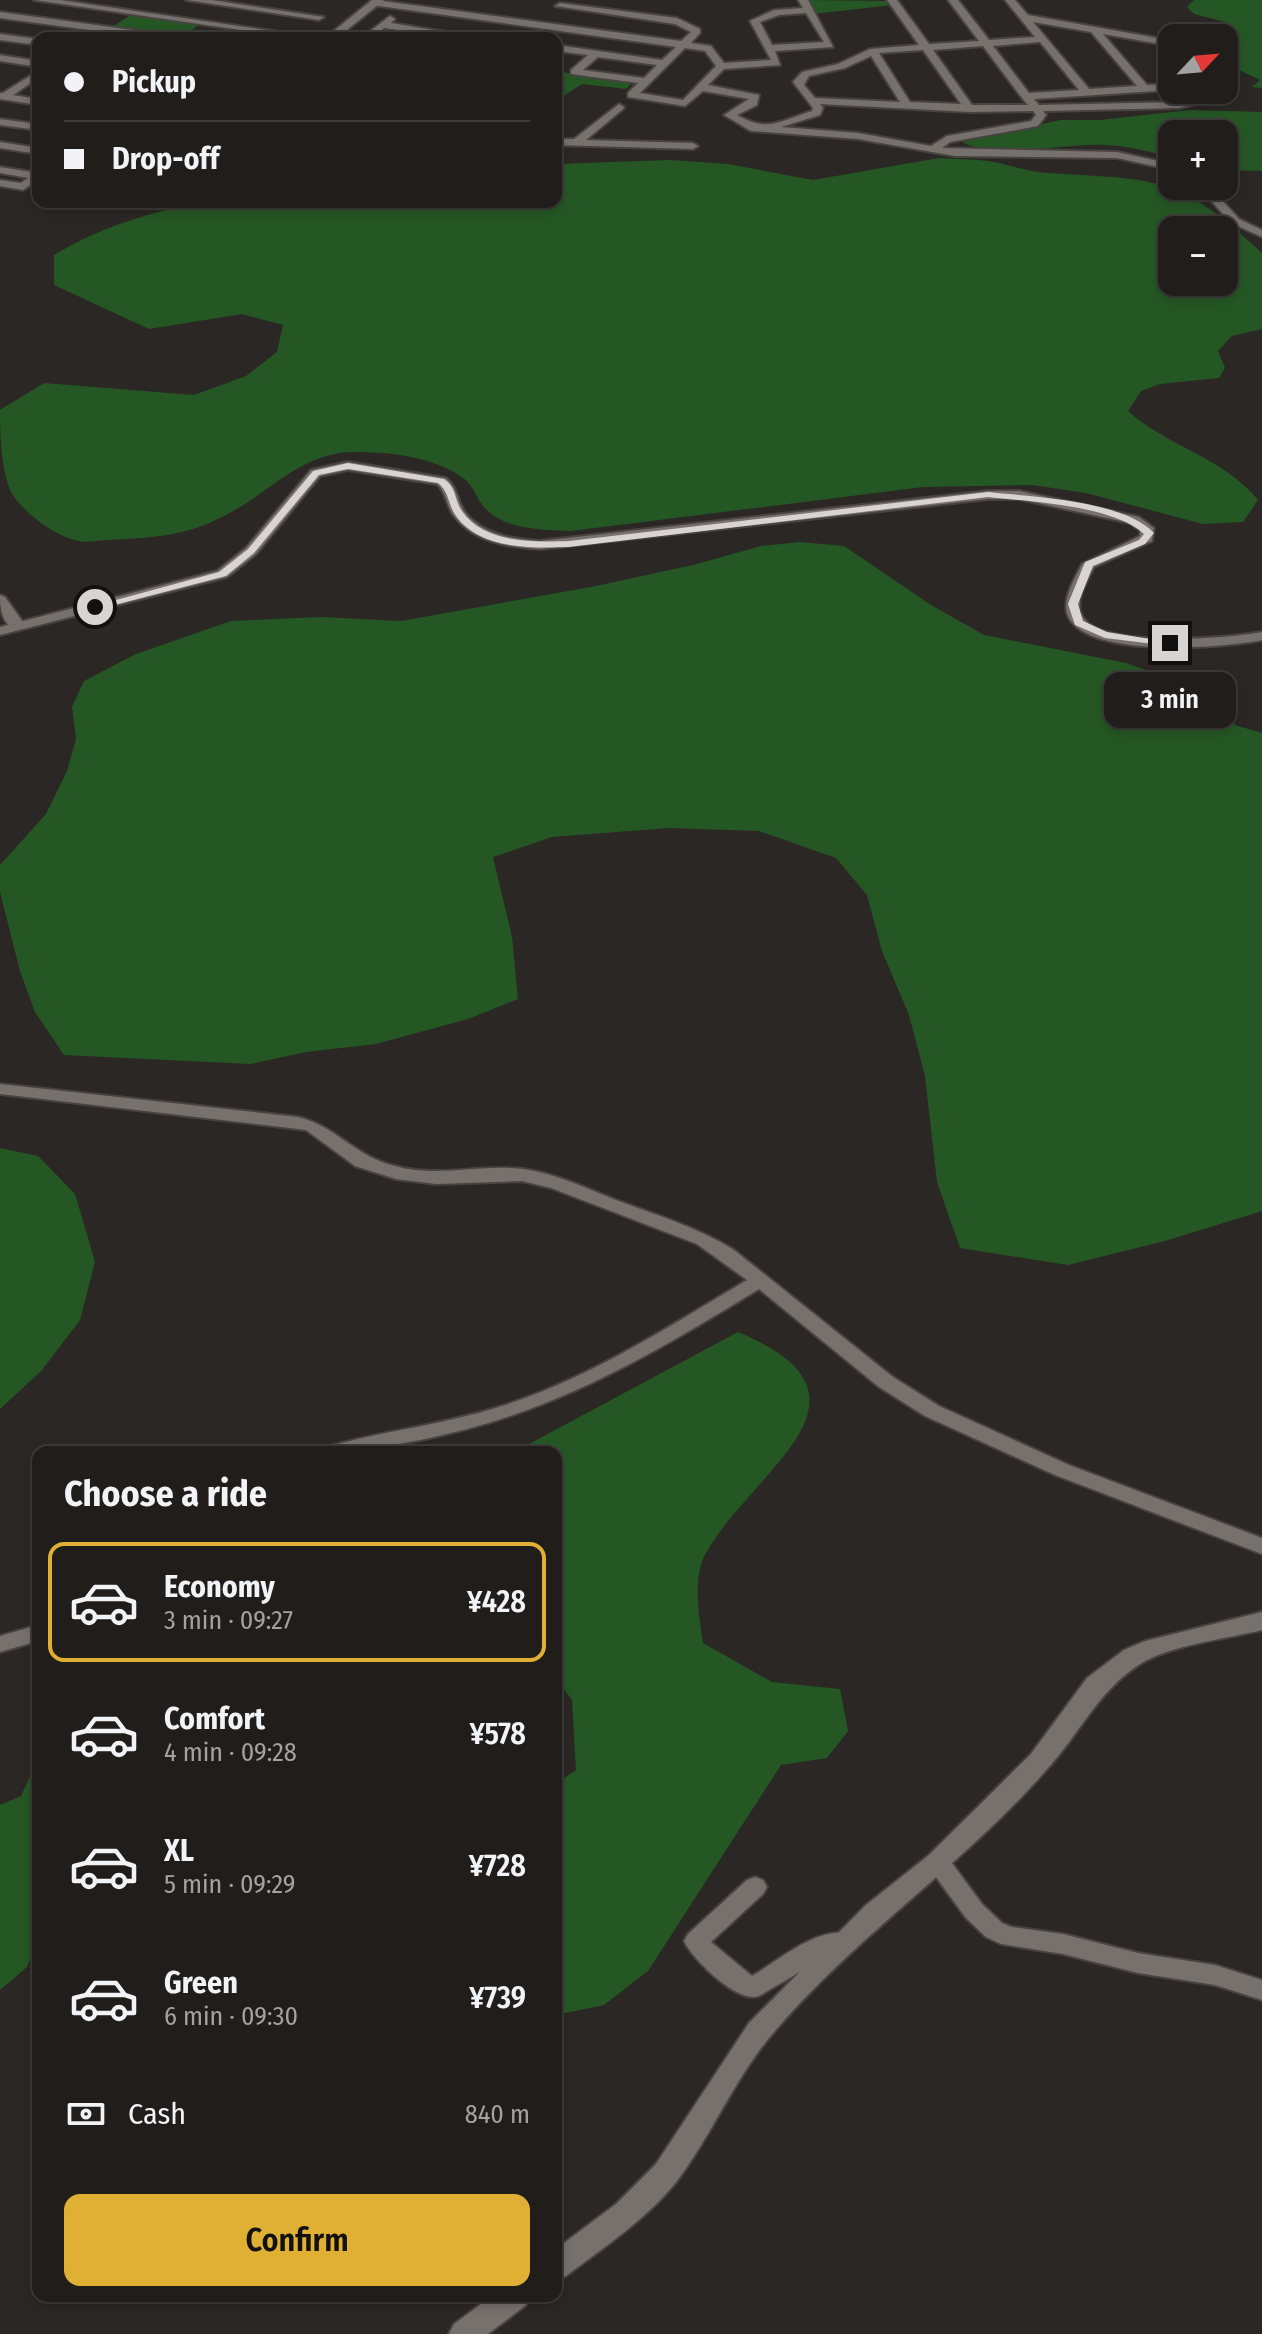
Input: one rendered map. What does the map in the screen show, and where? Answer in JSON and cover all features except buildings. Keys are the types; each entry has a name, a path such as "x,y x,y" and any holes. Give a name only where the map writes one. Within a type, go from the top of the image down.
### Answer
{"street":[{"path":"39,0 265,32"},
{"path":"102,32 150,0"},
{"path":"191,0 319,17 298,32"},
{"path":"355,0 686,44 708,48 721,66"},
{"path":"433,0 549,15"},
{"path":"604,12 618,0"},
{"path":"879,0 891,0 970,109"},
{"path":"933,149 947,139 1034,124 1041,115 953,0"},
{"path":"1010,0 1086,92"},
{"path":"338,32 377,1"},
{"path":"530,32 564,3 684,23 697,31 632,95 685,103 721,66 777,63 755,21 777,12 806,5 830,45 770,48"},
{"path":"633,16 651,6"},
{"path":"374,32 405,7"},
{"path":"0,15 127,32"},
{"path":"1027,18 1158,41"},
{"path":"383,25 434,32"},
{"path":"1095,31 1145,89"},
{"path":"0,37 32,41"},
{"path":"765,129 816,113 818,108 798,82 806,74 828,70 873,51 1044,39"},
{"path":"562,49 665,63"},
{"path":"873,51 907,105"},
{"path":"595,54 575,72 646,81"},
{"path":"0,58 32,63"},
{"path":"828,70 835,81"},
{"path":"2,96 32,78"},
{"path":"0,83 32,87"},
{"path":"700,87 752,95 756,99 753,103 729,115 744,126 858,136 980,155 1117,155 1158,164"},
{"path":"1026,96 1158,88"},
{"path":"843,92 850,102"},
{"path":"2,96 32,101"},
{"path":"813,101 970,109 1183,104"},
{"path":"577,142 619,107"},
{"path":"0,122 32,126"},
{"path":"562,142 693,146"},
{"path":"0,145 32,150"},
{"path":"0,170 32,175"},
{"path":"0,183 23,187 32,180"},
{"path":"1216,200 1235,221 1262,234"},
{"path":"0,631 222,574 251,551 316,473 348,466 441,481 450,487 454,506 462,518 474,528 490,537 529,545 569,544 988,495 1030,497 1134,520 1147,528 1147,538 1089,564 1073,604 1074,615 1084,627 1105,635 1170,643 1223,643 1262,636"},
{"path":"0,600 17,625"},
{"path":"0,1089 298,1123 312,1126 361,1162 396,1173 436,1178 522,1175 546,1181 704,1240 760,1280 886,1382 932,1411 1062,1470 1262,1546"},
{"path":"364,1446 510,1411 577,1386 635,1357 760,1280"},
{"path":"562,2261 626,2213 666,2173 759,2031 875,1913 938,1862 1040,1761 1096,1685 1132,1657 1153,1647 1262,1621"},
{"path":"0,1644 32,1635"},
{"path":"938,1862 974,1911 994,1930 1009,1937 1063,1944 1138,1963 1215,1975 1262,1990"},
{"path":"755,1887 696,1941 709,1957 751,1989 828,1943 847,1942"},
{"path":"464,2334 507,2302"}],"green space":[{"path":"806,0 890,1 893,5 813,14"},
{"path":"1194,0 1262,0 1262,88 1252,87 1260,80 1238,70 1238,24 1226,24 1194,14 1187,7"},
{"path":"132,14 201,23 189,32 109,29"},
{"path":"562,70 569,74 633,82 626,89 582,84 562,97"},
{"path":"1190,110 1262,112 1262,171 1238,170 1238,120 1158,120 1158,155 1139,149 1089,145 993,150 962,142 1060,120 1100,120"},
{"path":"939,158 988,161 1040,172 1141,181 1158,185 1158,200 1194,200 1219,216 1158,216 1158,296 1238,296 1238,231 1262,253 1262,329 1232,336 1218,351 1225,368 1219,378 1160,384 1141,391 1128,411 1160,434 1229,473 1258,500 1243,522 1203,524 1086,493 1032,485 923,487 571,531 549,530 503,521 485,508 464,479 435,463 395,454 354,452 335,454 302,466 242,506 196,528 155,537 86,542 70,539 44,525 21,505 10,490 2,456 0,410 44,383 194,395 246,376 277,352 283,325 242,314 149,329 54,285 54,255 72,245 108,229 177,208 562,208 562,164 670,160 728,164 813,180"},
{"path":"800,542 844,546 931,605 984,635 1126,663 1199,690 1235,725 1262,733 1262,1211 1165,1241 1068,1265 960,1248 937,1182 925,1076 909,1015 882,951 867,895 836,858 759,831 669,828 552,837 493,857 512,937 518,999 468,1019 376,1044 306,1052 250,1064 64,1055 35,1012 20,971 0,892 0,865 46,814 67,771 76,739 72,707 84,681 136,654 231,621 321,617 401,621 591,587 693,565 761,546"},
{"path":"0,1148 38,1156 75,1194 95,1262 80,1320 42,1370 0,1409"},
{"path":"738,1332 783,1357 805,1382 809,1408 798,1435 727,1522 706,1553 698,1585 703,1643 772,1682 840,1689 848,1731 827,1758 781,1765 648,1971 604,2005 562,2014 562,1780 576,1770 572,1700 562,1687 562,1446 525,1446"},
{"path":"32,1772 32,1955 27,1967 0,1990 0,1805 21,1796"}],"route":[{"path":"95,607 222,574 233,568 316,473 348,466 441,481 450,487 454,506 462,518 474,528 490,537 548,546 988,495 1019,495 1052,502 1134,520 1147,528 1149,533 1142,542 1089,564 1073,604 1078,623 1105,635 1170,643"}]}
